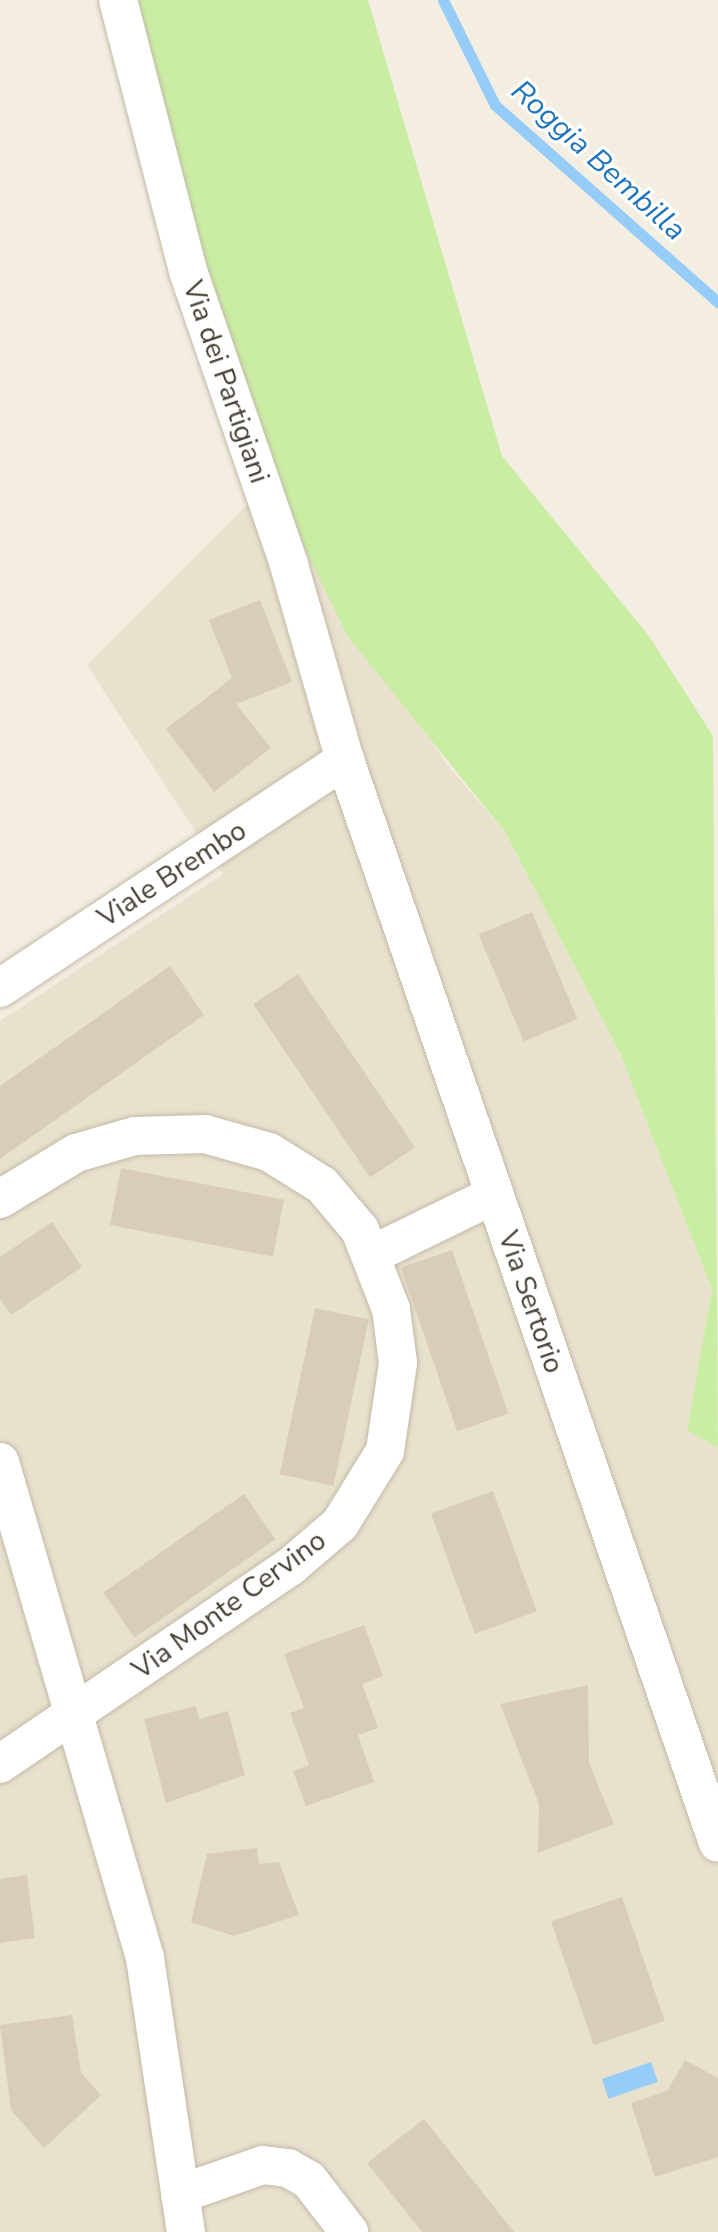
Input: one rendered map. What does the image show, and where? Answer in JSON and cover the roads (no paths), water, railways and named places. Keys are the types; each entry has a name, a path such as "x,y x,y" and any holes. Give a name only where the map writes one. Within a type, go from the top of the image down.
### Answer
{"street":[{"name":"Via dei Partigiani","path":"118,0 188,271 289,565 345,760"},
{"name":"Viale Brembo","path":"0,988 345,760"},
{"name":"Via Sertorio","path":"345,760 718,1843"},
{"name":"Via Monte Cervino","path":"0,1199 106,1142 205,1134 269,1152 312,1176 373,1254 393,1319 398,1377 390,1432 368,1487 303,1557 0,1764"},
{"path":"373,1254 494,1195"},
{"path":"0,1462 145,1958 186,2232"},
{"path":"180,2194 254,2167 288,2168 309,2180 349,2232"}],"water":[{"path":"651,2062 658,2082 609,2099 602,2079"}],"waterway":[{"name":"Roggia Bembilla","path":"443,0 495,105 718,302"}]}
